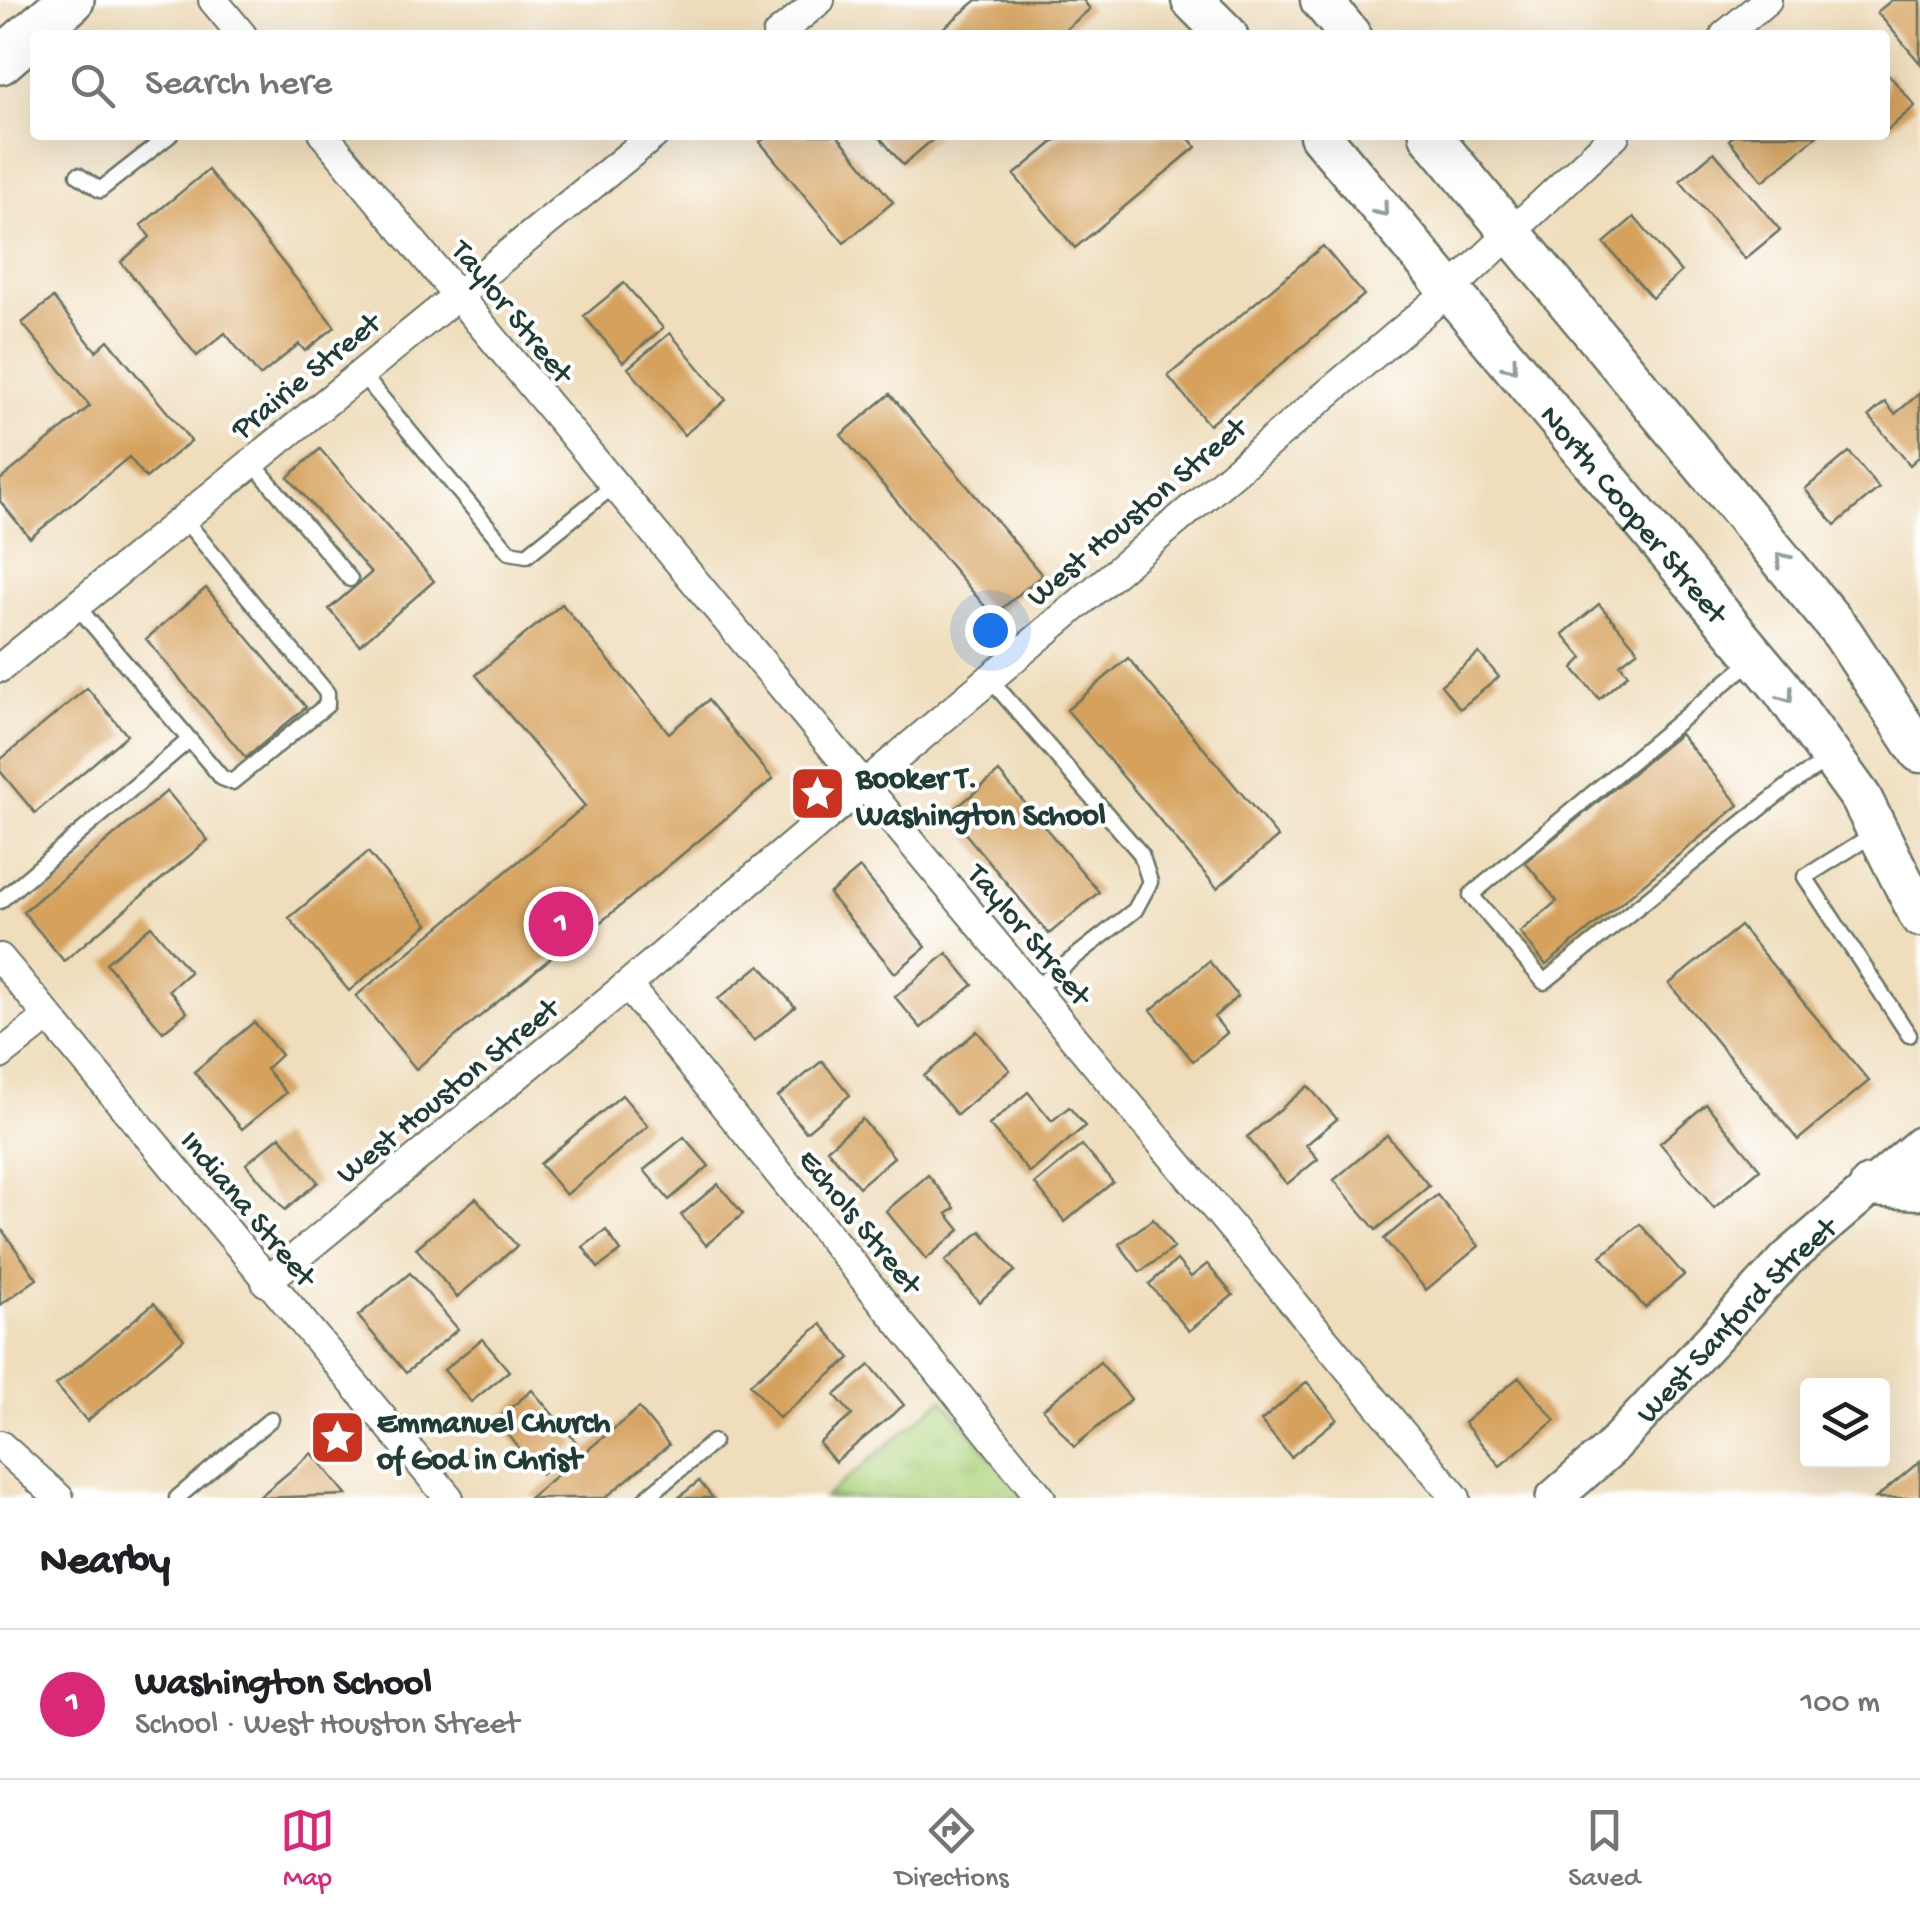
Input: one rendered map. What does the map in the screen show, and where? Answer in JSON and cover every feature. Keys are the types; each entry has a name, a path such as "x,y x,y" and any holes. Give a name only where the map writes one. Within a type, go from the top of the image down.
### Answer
{"main road":[{"path":"36,30 71,0"},
{"path":"1192,0 1222,30"},
{"path":"1322,0 1346,30"},
{"path":"0,61 30,35"},
{"name":"North Cooper Street","path":"1324,140 1756,657 1831,757 1877,831 1920,916"},
{"path":"1434,140 1844,634 1920,752"},
{"path":"1870,1186 1920,1189"}],"street":[{"path":"213,0 238,30"},
{"path":"783,30 820,0"},
{"path":"1730,30 1768,0"},
{"name":"Taylor Street","path":"328,140 1456,1498"},
{"name":"Prairie Street","path":"0,668 648,140"},
{"name":"West Houston Street","path":"266,1282 628,985 1449,291 1610,140"},
{"name":"Indiana Street","path":"0,958 449,1498"},
{"name":"Echols Street","path":"628,985 1041,1498"},
{"path":"0,1055 48,1017"},
{"name":"West Sanford Street","path":"1554,1498 1609,1450 1788,1258 1920,1145"},
{"path":"0,1445 59,1498"}],"lane":[{"path":"78,175 100,190 164,140"},
{"path":"360,372 509,552 527,555 612,486"},
{"path":"252,462 350,580"},
{"path":"76,605 222,778 232,782 328,706 327,693 183,518"},
{"path":"1756,657 1470,895 1544,982 1792,783 1831,757"},
{"path":"990,679 1141,854 1150,882 1135,910 1033,990"},
{"path":"0,900 190,740"},
{"path":"1877,831 1805,877 1908,1035"},
{"path":"177,1498 272,1418"},
{"path":"646,1498 713,1442"}],"green space":[{"path":"943,1399 1025,1498 824,1498"}],"building":[{"path":"977,0 1083,0 1090,9 1065,30 941,30"},
{"path":"1892,0 1920,0 1920,63 1877,12"},
{"path":"1890,76 1915,106 1890,128"},
{"path":"841,140 893,202 844,243 760,142"},
{"path":"882,140 932,140 903,165"},
{"path":"1056,140 1190,140 1196,147 1075,248 1014,175"},
{"path":"1729,140 1812,140 1763,181"},
{"path":"1714,152 1780,230 1745,259 1680,181"},
{"path":"208,170 335,327 305,351 299,344 260,376 225,333 197,356 121,262 150,237 141,225"},
{"path":"1634,217 1681,272 1652,298 1604,243"},
{"path":"1323,246 1364,295 1209,425 1168,376"},
{"path":"624,283 663,328 623,362 584,316"},
{"path":"53,298 96,351 108,340 191,441 146,478 129,457 30,538 0,501 0,480 90,406 22,323"},
{"path":"670,333 726,400 684,435 628,368"},
{"path":"1920,393 1920,456 1910,465 1869,416 1885,402 1895,414"},
{"path":"890,394 1042,575 993,616 841,435"},
{"path":"320,449 434,581 360,645 329,609 371,573 288,477"},
{"path":"1849,452 1879,488 1835,525 1805,489"},
{"path":"206,588 306,707 246,758 146,639"},
{"path":"562,604 669,733 708,700 773,779 578,941 555,913 532,932 552,957 416,1069 356,996 585,806 476,675"},
{"path":"1599,604 1638,650 1620,664 1628,674 1599,699 1573,668 1583,658 1563,634"},
{"path":"1479,653 1499,677 1460,709 1441,685"},
{"path":"1128,658 1278,837 1217,888 1067,710"},
{"path":"87,688 127,735 35,813 0,771 0,760"},
{"path":"1680,734 1739,805 1546,965 1520,932 1557,901 1525,862"},
{"path":"999,772 1099,892 1049,934 949,814"},
{"path":"167,791 208,840 64,961 23,912"},
{"path":"368,852 428,924 349,991 289,918"},
{"path":"860,868 926,947 895,973 829,894"},
{"path":"151,926 190,972 169,990 187,1012 163,1032 106,963"},
{"path":"1740,926 1869,1081 1798,1140 1669,984"},
{"path":"947,953 973,985 921,1028 895,997"},
{"path":"1209,961 1238,996 1214,1017 1227,1033 1193,1061 1151,1010"},
{"path":"760,965 795,1007 754,1041 718,999"},
{"path":"254,1022 281,1055 266,1069 286,1093 242,1129 194,1072"},
{"path":"977,1031 1010,1070 957,1115 924,1076"},
{"path":"822,1061 850,1095 806,1132 778,1097"},
{"path":"1308,1086 1337,1119 1306,1145 1318,1159 1287,1184 1247,1137"},
{"path":"1028,1092 1052,1121 1069,1107 1085,1126 1030,1173 989,1125"},
{"path":"622,1095 648,1126 566,1195 540,1164"},
{"path":"1706,1104 1760,1169 1714,1208 1660,1143"},
{"path":"862,1119 894,1157 859,1187 827,1149"},
{"path":"1387,1135 1429,1186 1376,1230 1334,1180"},
{"path":"280,1136 318,1182 285,1210 246,1164"},
{"path":"684,1137 709,1166 669,1200 644,1170"},
{"path":"1082,1145 1113,1182 1065,1222 1035,1184"},
{"path":"928,1175 955,1208 947,1214 960,1230 926,1259 886,1211"},
{"path":"718,1184 743,1214 706,1245 681,1215"},
{"path":"1437,1195 1479,1246 1426,1290 1384,1239"},
{"path":"476,1198 517,1246 457,1297 416,1248"},
{"path":"1153,1219 1174,1248 1140,1272 1119,1244"},
{"path":"1640,1224 1684,1275 1645,1308 1601,1256"},
{"path":"0,1227 37,1279 0,1305"},
{"path":"606,1230 621,1251 598,1268 583,1247"},
{"path":"981,1231 1015,1271 979,1302 945,1261"},
{"path":"1177,1260 1191,1277 1207,1264 1233,1295 1189,1331 1149,1284"},
{"path":"410,1273 458,1329 406,1373 358,1316"},
{"path":"154,1303 184,1339 87,1421 56,1385"},
{"path":"821,1324 850,1358 779,1418 750,1384"},
{"path":"482,1339 509,1371 471,1402 444,1370"},
{"path":"1100,1362 1131,1399 1074,1447 1043,1409"},
{"path":"870,1365 904,1405 835,1462 819,1443 852,1415 835,1395"},
{"path":"1519,1377 1555,1420 1500,1466 1464,1423"},
{"path":"1307,1382 1337,1419 1291,1457 1261,1421"},
{"path":"532,1390 577,1443 541,1474 496,1420"},
{"path":"639,1408 669,1445 605,1498 529,1498"},
{"path":"312,1453 347,1495 258,1498"},
{"path":"1920,1461 1920,1498 1876,1498"},
{"path":"699,1481 713,1498 678,1498"}],"place":[{"name":"Booker T. Washington School","path":"817,794"},
{"name":"Washington School","path":"561,924"},
{"name":"Emmanuel Church of God in Christ","path":"338,1438"}]}
